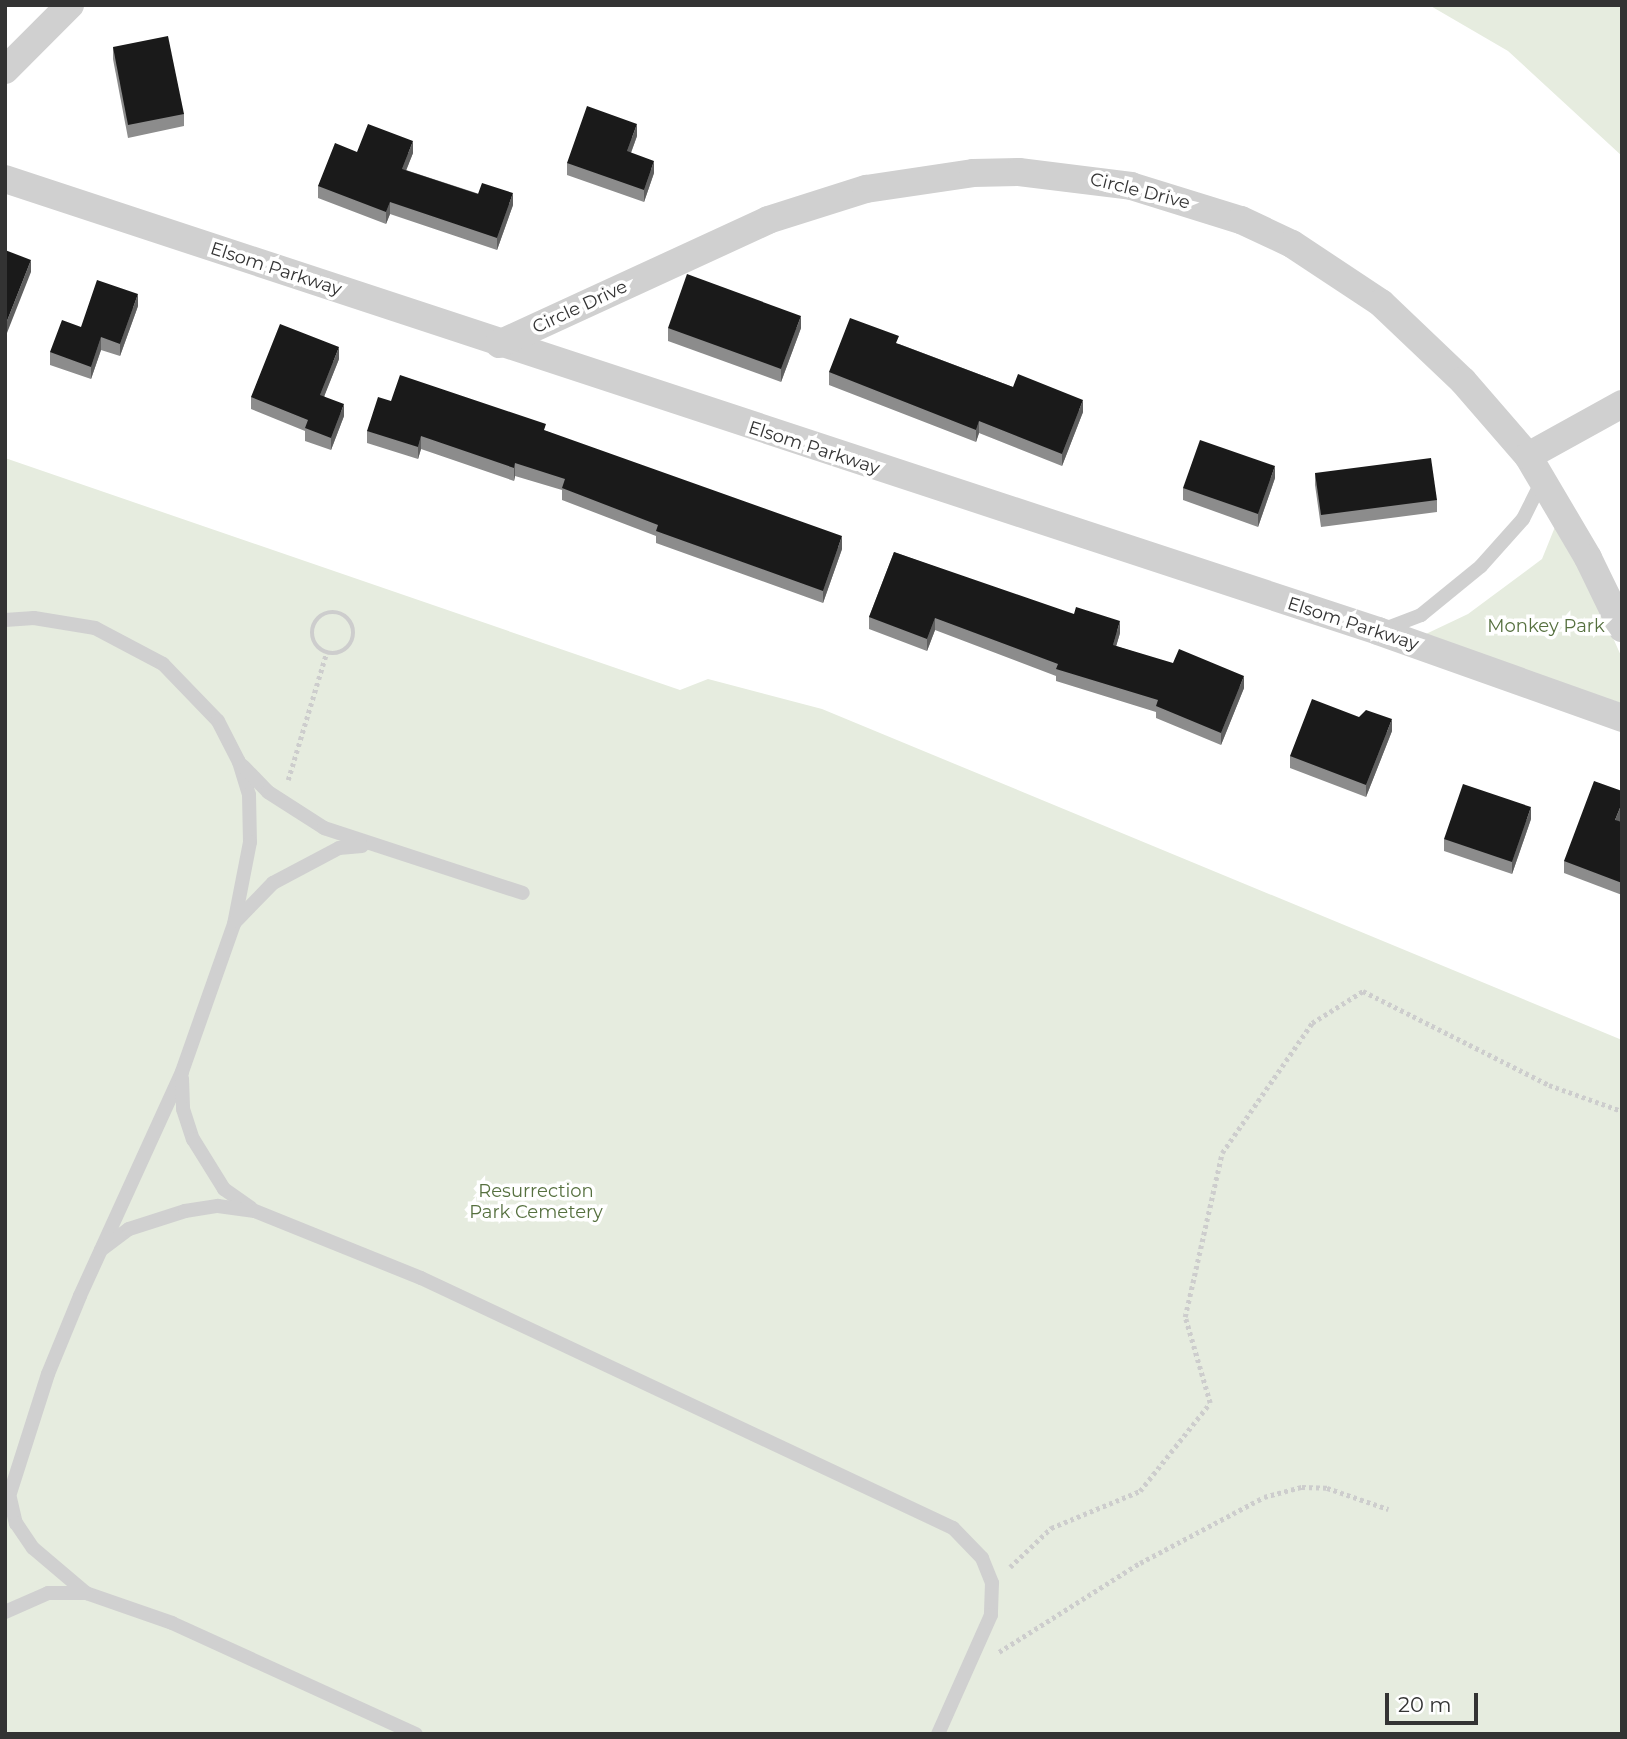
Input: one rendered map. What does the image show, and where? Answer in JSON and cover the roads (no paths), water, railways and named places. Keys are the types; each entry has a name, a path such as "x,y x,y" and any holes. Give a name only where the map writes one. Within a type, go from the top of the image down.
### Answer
{"street":[{"path":"5,71 70,5"},
{"name":"Circle Drive","path":"499,344 728,237 810,205 866,189 972,173 1078,177 1192,203 1292,244 1381,303 1463,381 1536,467 1622,628"},
{"name":"Elsom Parkway","path":"5,179 499,344 1378,631 1622,718"},
{"path":"1536,467 1622,404"}],"lane":[{"path":"1378,631 1421,615 1463,583 1523,519 1536,467"},
{"path":"5,620 34,618 95,628 163,664 218,721 239,762 249,795 250,842 234,924 182,1072 48,1374 8,1504 16,1523 33,1548 86,1592 172,1623 416,1734"},
{"path":"239,762 281,801 324,828 523,893"},
{"path":"234,924 273,883 317,858 353,845 377,846"},
{"path":"182,1072 183,1109 193,1139 223,1189 255,1211 421,1278 904,1502 953,1528 982,1558 992,1583 990,1615 970,1667 938,1734"},
{"path":"101,1250 129,1230 185,1211 218,1206 255,1211"},
{"path":"8,1607 48,1593 86,1592"}],"park label":[{"name":"Monkey Park","path":"1546,626"},
{"name":"Resurrection Park Cemetery","path":"536,1202"}]}
